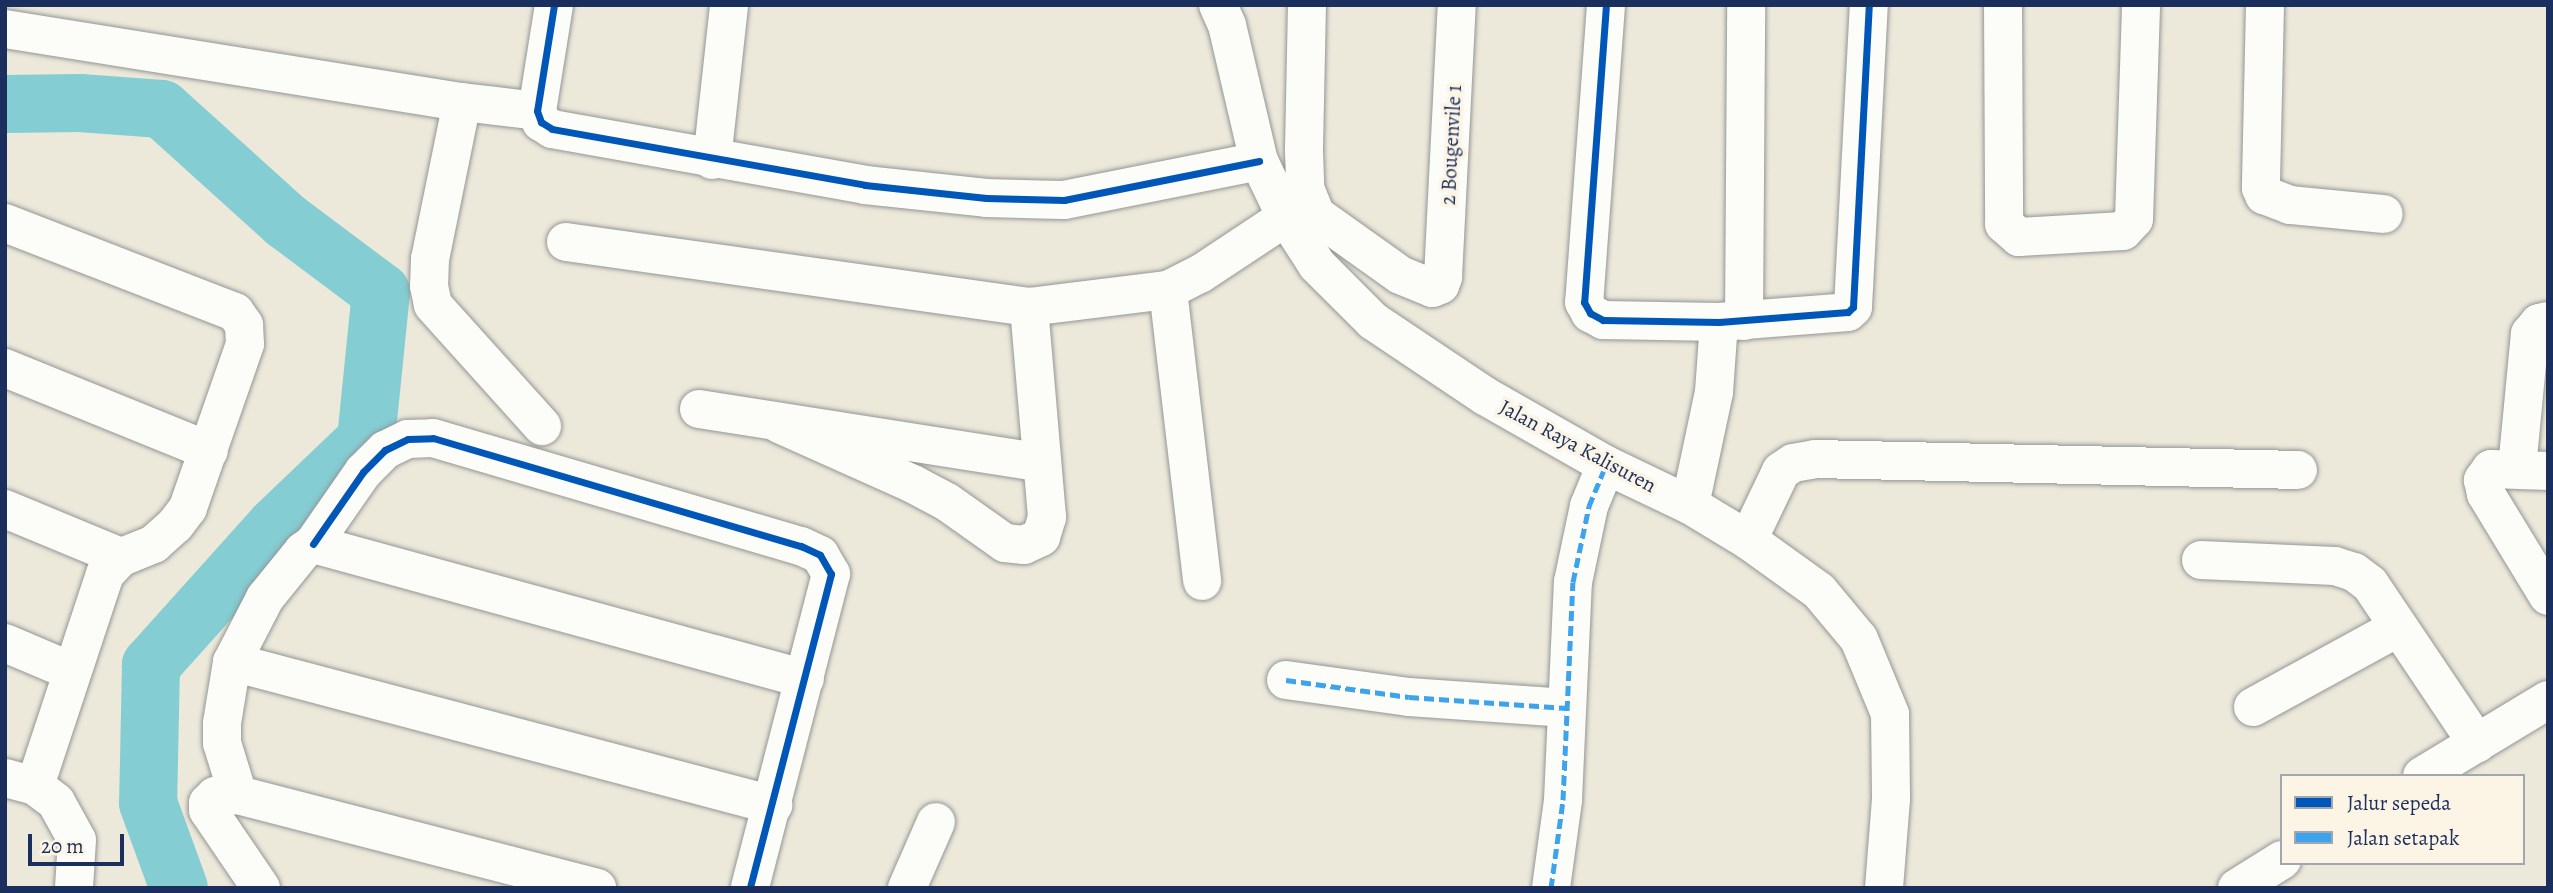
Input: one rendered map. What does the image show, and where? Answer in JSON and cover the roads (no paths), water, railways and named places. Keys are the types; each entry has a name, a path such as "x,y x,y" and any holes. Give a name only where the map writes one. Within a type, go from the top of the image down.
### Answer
{"street":[{"path":"554,5 537,111 541,122 552,129 712,160 864,185 986,198 1063,200 1259,161"},
{"path":"712,160 729,5"},
{"name":"Jalan Raya Kalisuren","path":"1218,5 1227,25 1259,161 1286,217 1317,265 1373,321 1485,396 1606,465 1690,505 1748,540 1819,591 1859,639 1890,714 1891,799 1884,888"},
{"name":"2 Bougenvile 1","path":"1307,5 1305,188 1316,215 1400,275 1420,286 1432,288 1440,285 1444,264 1457,5"},
{"path":"1606,5 1584,302 1590,313 1603,320 1731,322 1848,312 1853,307 1869,5"},
{"path":"1690,505 1731,322 1746,5"},
{"path":"2003,5 2004,224 2019,237 2123,231 2134,219 2141,5"},
{"path":"2265,5 2261,188 2264,195 2290,205 2384,214"},
{"path":"5,29 463,102 537,111"},
{"path":"463,102 430,259 429,286 433,305 542,426"},
{"path":"566,242 1029,307 1168,289 1200,274 1286,217"},
{"path":"5,223 235,312 244,325 245,344 188,508 175,525 154,544 121,557 105,574 71,671 59,716 20,782 56,802 77,840 75,888"},
{"path":"1168,289 1202,581"},
{"path":"779,424 913,484 947,502 1005,543 1024,545 1041,537 1047,517 1029,307"},
{"path":"2548,321 2539,323 2530,334 2533,470 2491,469 2483,481 2486,494 2548,596"},
{"path":"5,368 209,452"},
{"path":"699,409 779,424 1042,463"},
{"path":"238,795 222,743 222,723 232,663 265,598 303,551 313,544 363,471 386,450 408,439 433,438 801,546 820,555 831,574 750,888"},
{"path":"1748,540 1781,471 1793,463 1815,459 2298,470"},
{"path":"1551,888 1563,800 1573,582 1589,506 1606,465"},
{"path":"5,509 121,557"},
{"path":"313,544 805,679"},
{"path":"2201,560 2335,566 2354,572 2370,584 2477,743"},
{"path":"2253,707 2399,627"},
{"path":"5,643 71,671"},
{"path":"232,663 773,806"},
{"path":"1286,680 1409,697 1567,708"},
{"path":"2425,774 2548,700"},
{"path":"261,888 208,810 208,803 215,796 238,795 597,888"},
{"path":"907,888 936,822"},
{"path":"2237,888 2280,861"}],"waterway":[{"path":"5,104 80,103 162,109 286,221 381,292 366,440 275,527 151,665 148,803 179,888"}]}
